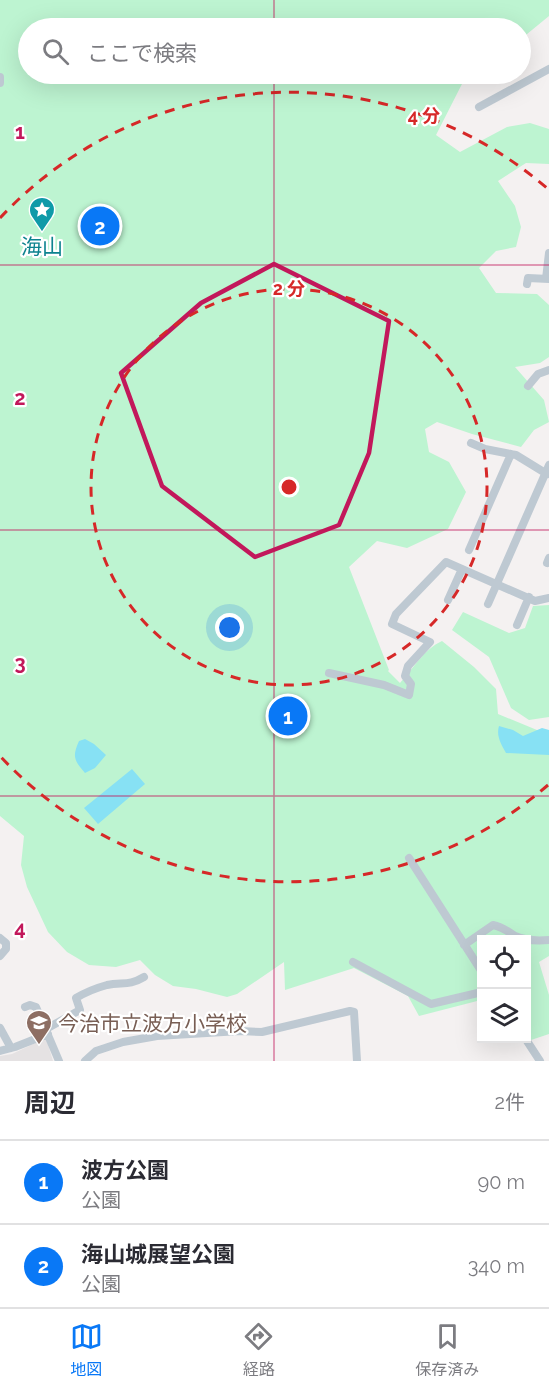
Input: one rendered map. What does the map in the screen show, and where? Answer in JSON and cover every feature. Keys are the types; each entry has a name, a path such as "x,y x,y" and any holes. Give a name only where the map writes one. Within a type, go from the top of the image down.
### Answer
{"street":[{"path":"531,79 549,69"},
{"path":"0,77 0,83"},
{"path":"479,107 521,84"},
{"path":"527,284 528,278 548,279 549,254"},
{"path":"528,386 538,374 549,370"},
{"path":"471,443 485,449 512,454 548,471 488,604"},
{"path":"469,549 512,454"},
{"path":"329,673 384,685 409,695 411,684 405,676 408,666 430,642 392,624 396,614 446,562 535,601 549,598"},
{"path":"448,600 462,568"},
{"path":"517,625 529,597"},
{"path":"409,858 477,964"},
{"path":"464,945 493,925 502,927 517,937 534,942 549,940"},
{"path":"0,938 6,943 6,949 0,956"},
{"path":"353,962 431,1004 477,993"},
{"path":"0,1051 47,1031 80,1010 76,998 86,991 109,985 133,984 144,977"},
{"path":"25,1007 30,1005 36,1007 58,1061"},
{"path":"85,1061 96,1052 123,1042 157,1036 240,1031 262,1032 350,1011 354,1011 357,1061"},
{"path":"0,1028 11,1048"},
{"path":"528,1043 540,1061"}],"highlighted area":[{"path":"274,264 389,321 369,453 339,525 255,557 162,486 121,373 201,303"}],"shaded area":[{"name":"今治市立波方小学校","path":"46,1038 53,1061 0,1061 0,1056 12,1054"}],"green space":[{"path":"0,0 549,0 549,16 531,31 531,18 18,18 18,84 462,84 436,135 460,152 507,127 530,123 549,129 549,164 526,163 498,181 515,206 521,227 516,247 496,251 479,268 496,293 537,294 549,305 549,357 540,363 515,367 544,400 549,422 534,430 521,447 437,422 425,429 429,452 449,462 466,492 448,529 407,548 377,541 349,567 388,671 400,683 424,654 442,641 474,667 496,689 498,714 549,735 549,956 539,962 549,995 549,1034 531,1040 531,935 477,935 477,1001 419,1016 408,996 354,968 285,990 284,962 237,994 227,997 173,986 155,975 140,960 116,967 89,965 67,952 48,932 27,887 21,865 24,836 0,816"},
{"path":"549,605 549,717 529,720 511,708 489,657 452,630 463,612 509,633 525,628 533,606"}],"water":[{"path":"499,726 523,736 542,728 549,730 549,755 506,753 499,737"},
{"path":"85,739 106,755 95,768 85,773 76,761 75,751 79,741"},
{"path":"132,769 145,784 98,824 84,808"}],"place":[{"name":"海山城展望公園","path":"100,226"},
{"name":"海山","path":"42,233"},
{"name":"波方公園","path":"288,716"},
{"name":"今治市立波方小学校","path":"39,1046"}]}
